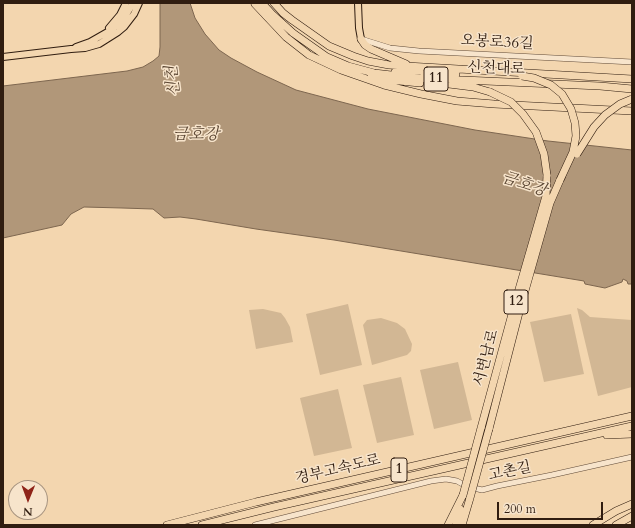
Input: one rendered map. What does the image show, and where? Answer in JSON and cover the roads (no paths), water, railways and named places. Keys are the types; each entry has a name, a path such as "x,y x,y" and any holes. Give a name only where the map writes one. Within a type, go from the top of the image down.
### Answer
{"highway":[{"path":"257,3 287,33 309,50 348,70 380,79 458,85"},
{"path":"257,3 286,37 309,55 340,70 384,85 457,101 632,111"},
{"name":"신천대로","path":"257,3 327,57 348,66 374,73 417,78 632,88"},
{"path":"268,3 277,13 302,34 327,52 350,62 392,72 417,74 522,76 534,78 551,85 562,94 571,109 575,123 576,136 573,152 560,180"},
{"name":"신천대로","path":"274,3 283,13 329,46 368,61 389,65 455,70 632,79"},
{"path":"362,39 364,44 370,49 415,67"},
{"path":"392,72 455,70"},
{"path":"417,78 458,85"},
{"name":"서변남로","path":"458,85 473,87 490,92 511,102 523,114 536,132 544,154 547,175 546,196 515,303 466,497"},
{"path":"560,180 594,127 605,115 620,104 632,99"},
{"name":"서변남로","path":"456,525 466,497 550,203 560,180"},
{"name":"경부고속도로","path":"166,525 256,502 632,416"},
{"name":"경부고속도로","path":"202,525 274,507 632,426"},
{"path":"587,436 632,434"},
{"path":"448,525 466,497"},
{"path":"464,525 466,497"},
{"path":"593,525 616,511 632,504"},
{"path":"616,525 632,516"}],"main road":[{"path":"103,35 120,15 126,3"},
{"path":"71,48 90,42 111,30 121,22 133,3"},
{"path":"3,57 93,46 118,32 129,21 139,3"},
{"path":"358,3 359,28 362,39"}],"street":[{"name":"오봉로36길","path":"362,39 390,48 405,50 632,62"},
{"name":"고촌길","path":"255,525 431,481 446,479 457,481 466,486 482,490 632,457"}],"water":[{"name":"금호강","path":"160,3 190,3 195,18 205,34 219,50 257,72 296,90 368,109 475,130 548,141 632,150 632,284 628,284 627,281 623,279 622,282 605,288 585,284 584,281 334,240 196,219 180,217 164,218 153,209 84,207 71,214 62,225 3,238 3,86 127,71 143,67 159,56"}],"water label":[{"name":"신천","path":"174,81"}]}
